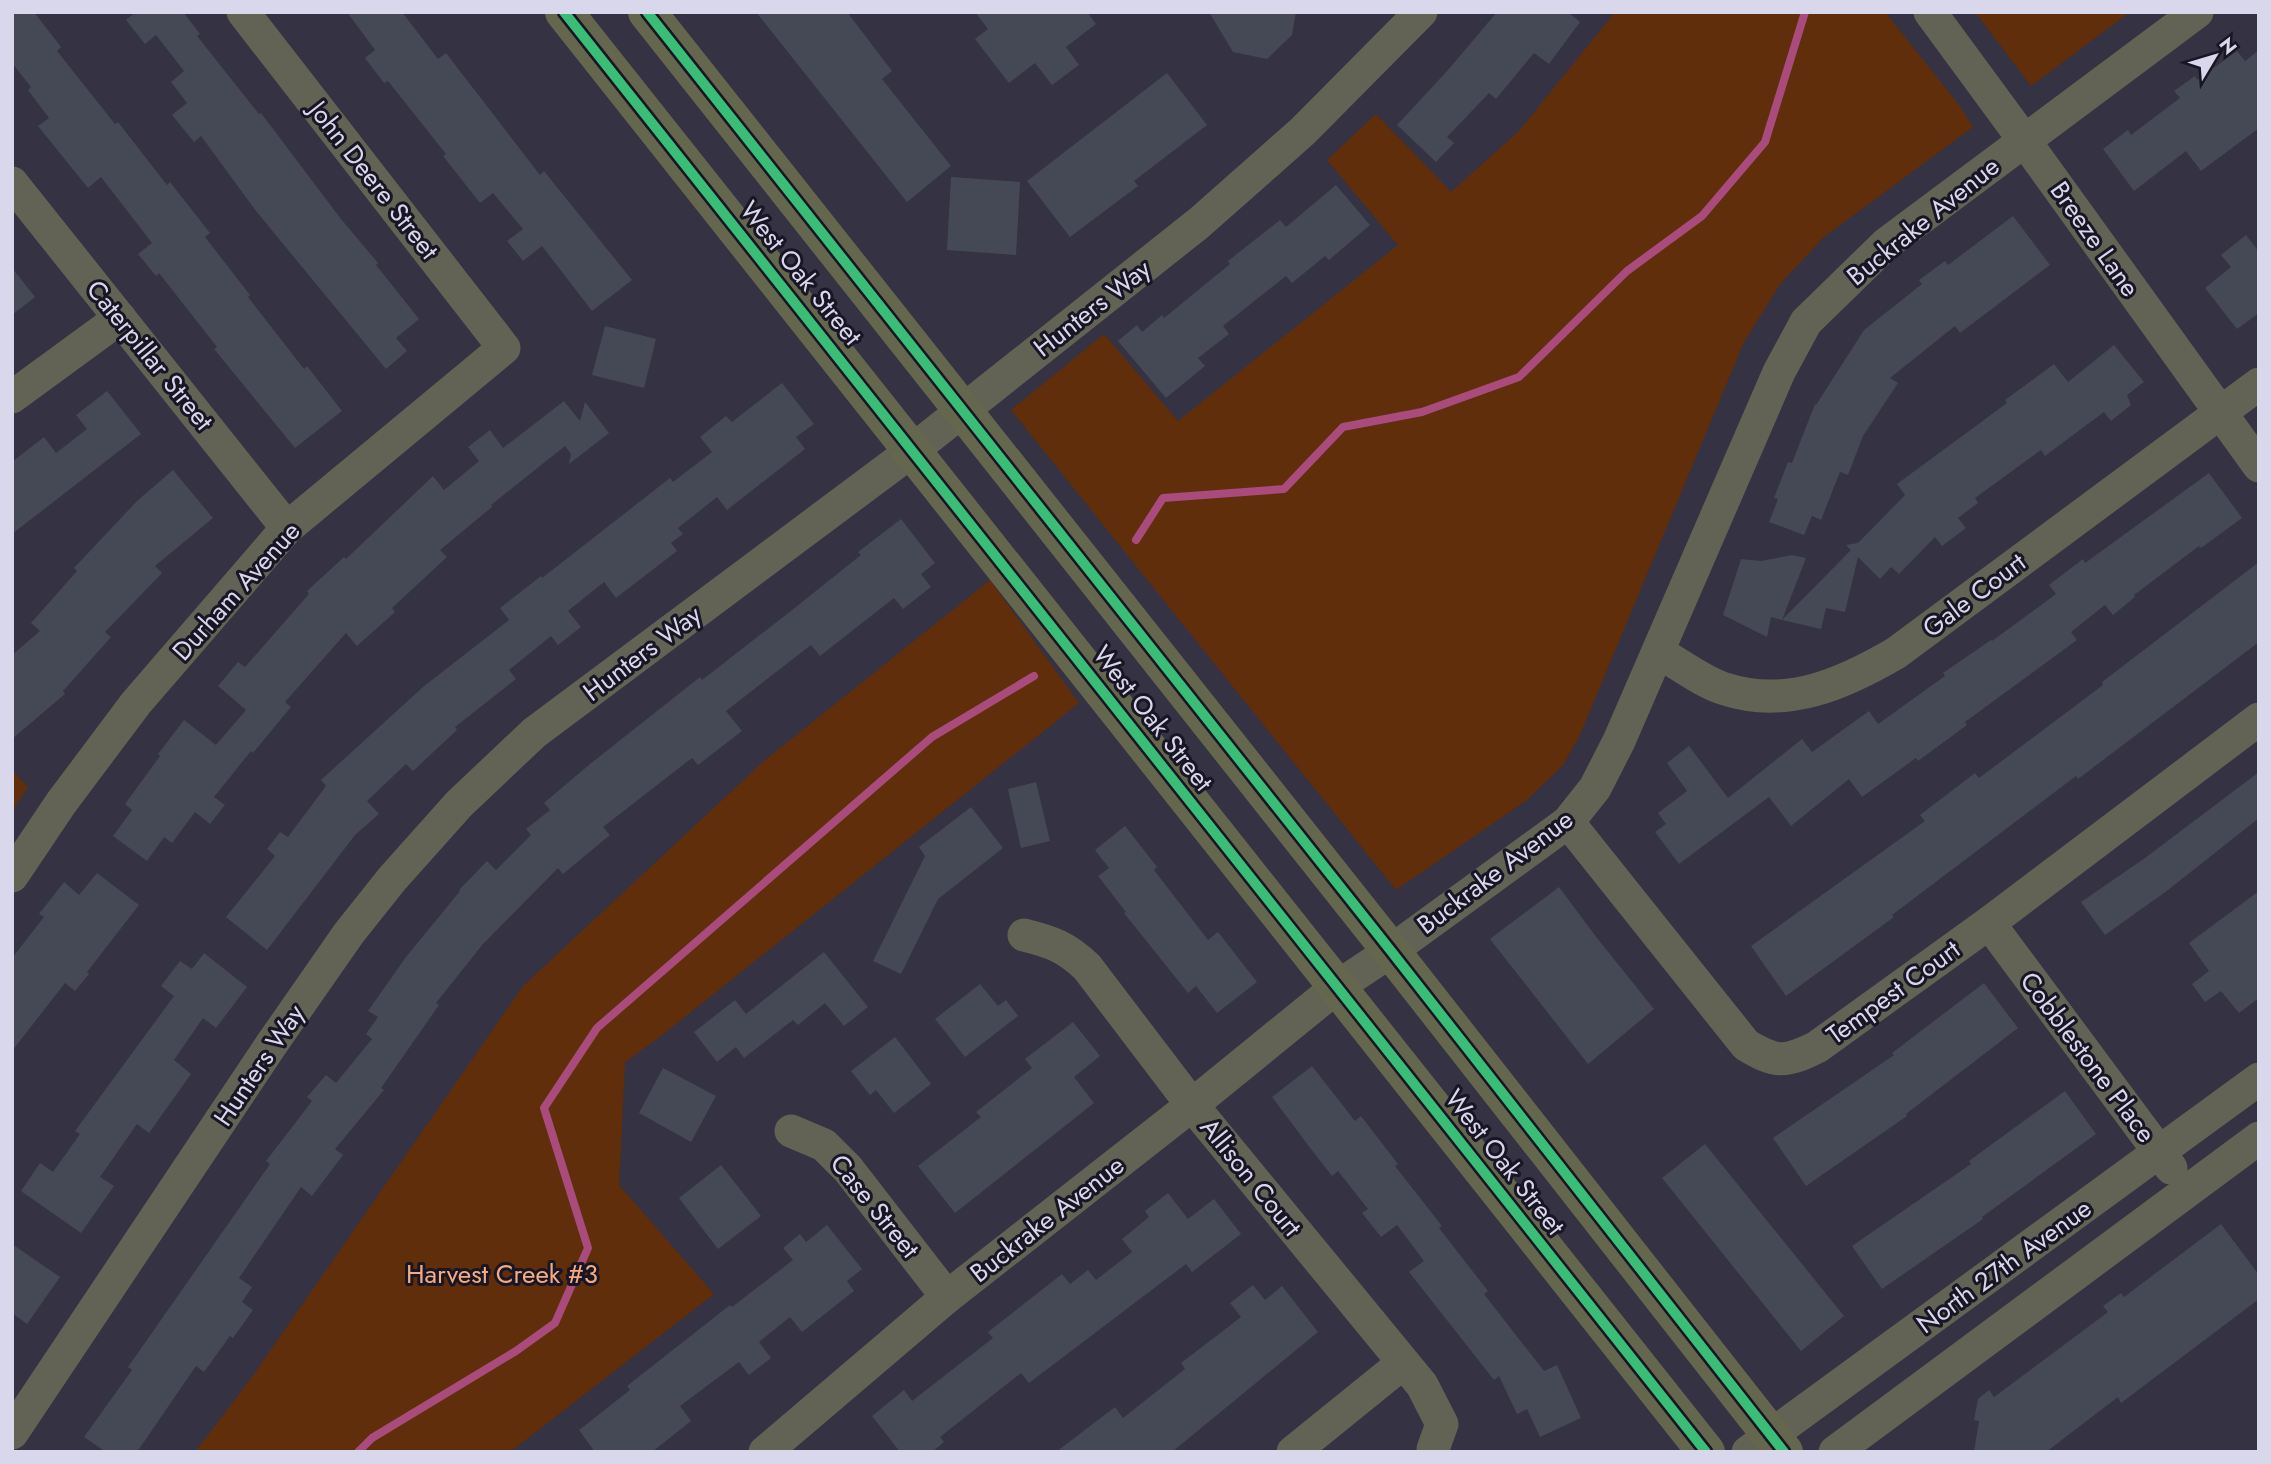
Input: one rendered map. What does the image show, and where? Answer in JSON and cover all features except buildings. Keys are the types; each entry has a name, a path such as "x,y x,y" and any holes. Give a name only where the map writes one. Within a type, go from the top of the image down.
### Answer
{"main road":[{"name":"West Oak Street","path":"564,12 1706,1452"},
{"name":"West Oak Street","path":"647,12 1391,951 1768,1446"}],"street":[{"name":"John Deere Street","path":"243,12 504,348"},
{"name":"Hunters Way","path":"12,1433 24,1392 342,944 436,828 534,733 913,450 1199,223 1303,131 1421,12"},
{"name":"Breeze Lane","path":"1930,12 2259,466"},
{"name":"Buckrake Avenue","path":"780,1447 947,1297 1192,1105 1337,987 1568,822 1595,788 1658,652 1779,372 1806,322 1886,244 2197,12"},
{"name":"Caterpillar Street","path":"12,183 287,528"},
{"path":"12,397 120,318"},
{"name":"Durham Avenue","path":"12,876 61,803 136,703 287,528 504,348"},
{"name":"Gale Court","path":"1658,652 1722,689 1754,696 1825,689 1861,674 1896,653 2259,384"},
{"name":"Tempest Court","path":"1568,822 1746,1045 1769,1059 1796,1057 1817,1047 1989,923 2259,719"},
{"name":"Cobblestone Place","path":"1989,923 2188,1191"},
{"name":"Allison Court","path":"1024,935 1055,943 1072,953 1087,967 1192,1105 1403,1363 1430,1397 1442,1424 1433,1449"},
{"name":"North 27th Avenue","path":"1768,1446 2259,1079"},
{"name":"Case Street","path":"791,1131 824,1145 848,1169 947,1297"},
{"name":"North 27th Avenue","path":"1835,1452 2259,1138"},
{"path":"1293,1452 1403,1363"}],"green space":[{"path":"1615,12 1885,12 1959,105 1973,127 1824,237 1781,283 1744,342 1579,737 1563,765 1527,800 1396,890 1011,410 1104,334 1178,421 1398,245 1327,160 1376,114 1451,192 1519,131"},
{"path":"1975,12 2130,12 2031,86"},
{"name":"Harvest Creek #3","path":"990,580 1079,703 625,1062 619,1185 714,1294 510,1452 195,1452 252,1377 523,986 765,760"},
{"path":"12,770 28,787 12,811"}],"waterway":[{"path":"1136,540 1163,498 1284,489 1343,427 1422,412 1519,377 1627,271 1702,216 1765,142 1805,12"},
{"path":"358,1452 372,1438 516,1351 555,1323 588,1248 544,1108 597,1028 932,737 1034,676"}],"cycle path":[{"path":"564,12 1706,1452"},
{"path":"647,12 1784,1452"}]}
